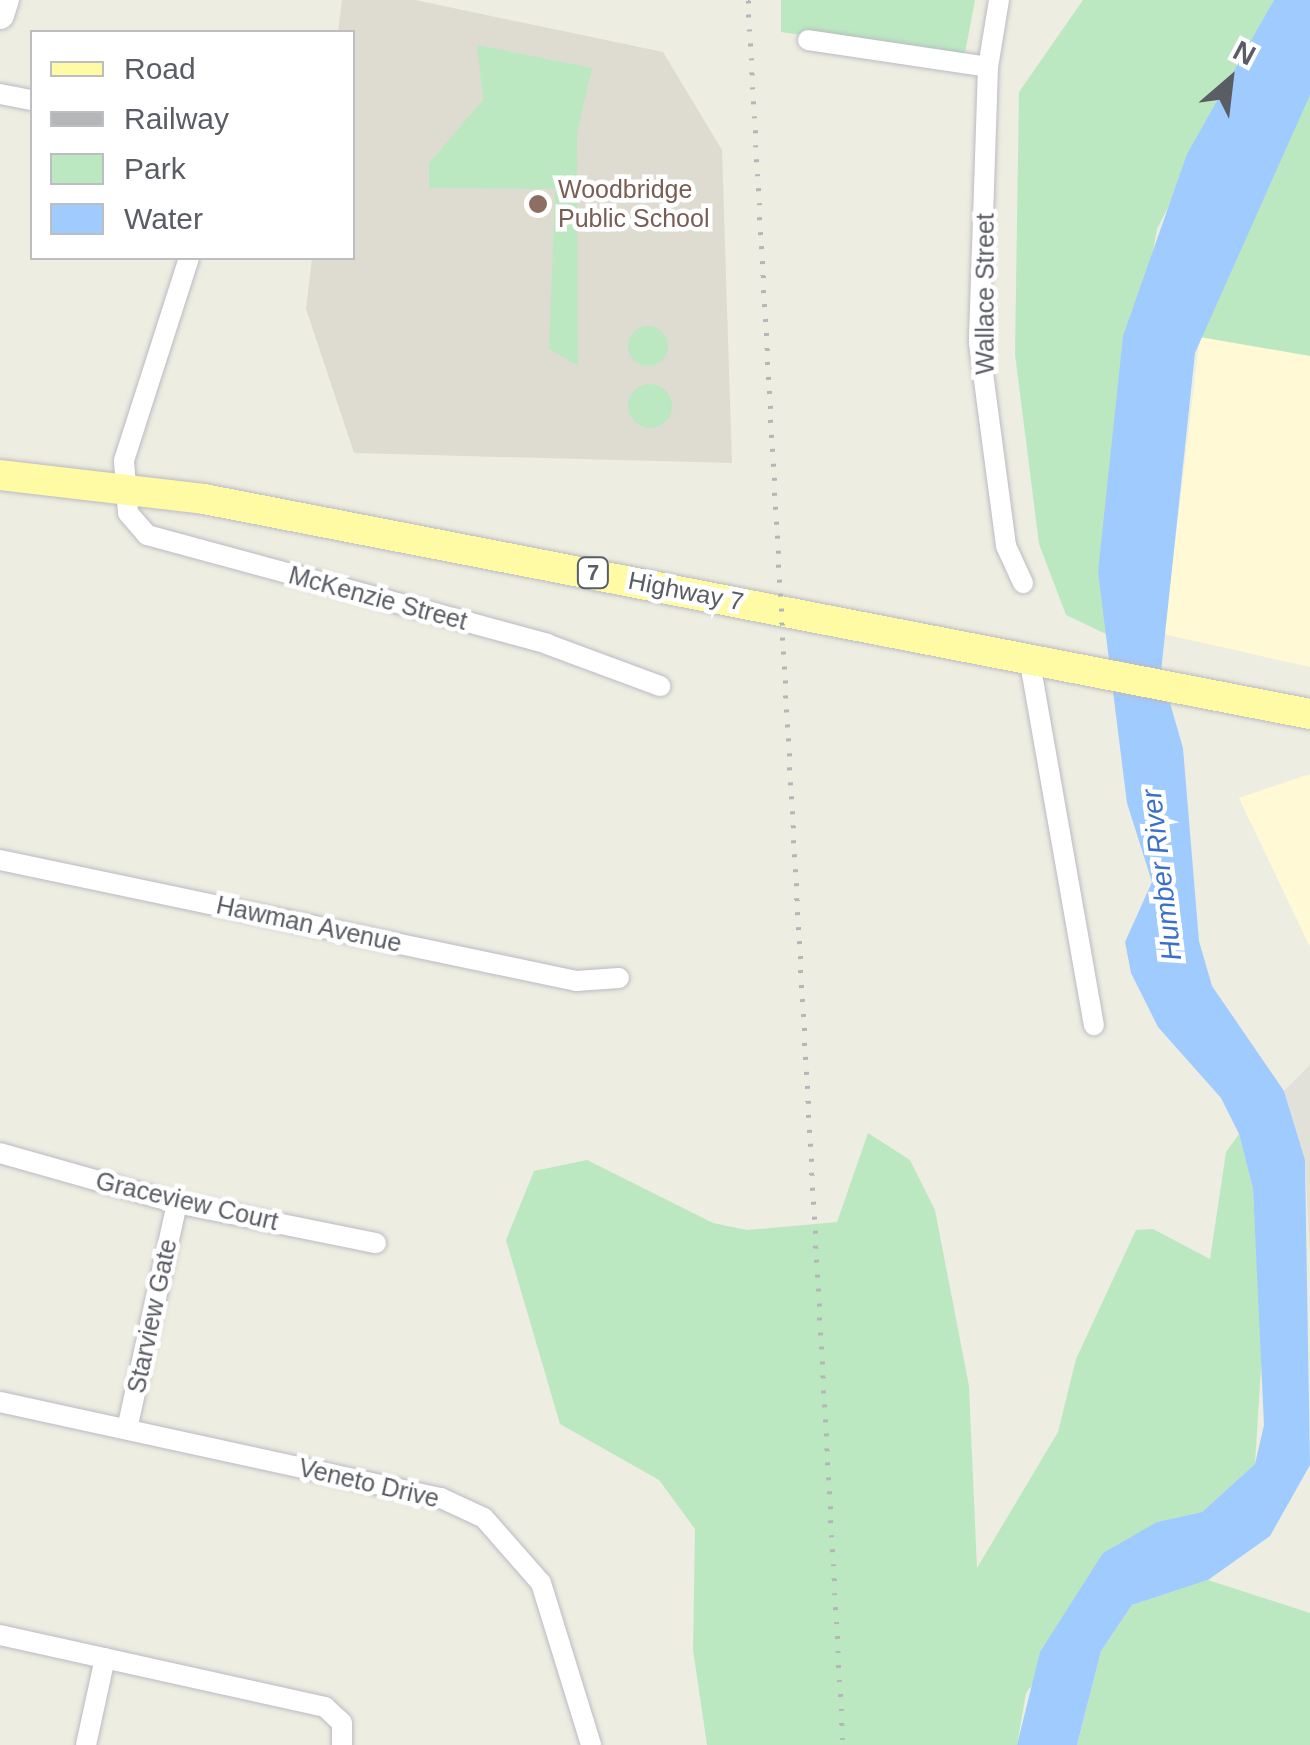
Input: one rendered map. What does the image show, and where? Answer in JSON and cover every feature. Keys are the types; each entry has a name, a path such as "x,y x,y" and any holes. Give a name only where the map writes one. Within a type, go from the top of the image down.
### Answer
{"main road":[{"name":"Highway 7","path":"0,475 124,486 1213,691 1310,714"}],"street":[{"path":"0,13 5,0"},
{"name":"Wallace Street","path":"999,0 988,67 980,343 1006,546 1023,584"},
{"path":"808,40 988,67"},
{"path":"0,94 30,100"},
{"path":"124,486 128,442 187,260"},
{"name":"McKenzie Street","path":"124,486 132,521 164,542 547,644 660,686"},
{"path":"1029,656 1094,1025"},
{"name":"Hawman Avenue","path":"0,860 576,981 619,978"},
{"name":"Graceview Court","path":"0,1153 177,1203 376,1242"},
{"name":"Starview Gate","path":"127,1429 177,1203"},
{"name":"Veneto Drive","path":"0,1402 441,1498 484,1518 541,1583 591,1745"},
{"path":"0,1635 324,1706 342,1723 342,1745"},
{"path":"86,1745 104,1658"}],"shaded area":[{"name":"Woodbridge Public School","path":"342,0 415,0 663,52 722,150 732,463 354,453 306,309 312,260 355,260 355,30 338,30"},
{"path":"1200,337 1310,356 1310,667 1164,634"},
{"path":"1310,774 1310,947 1239,798"},
{"path":"1310,1065 1310,1256 1305,1160 1284,1091"}],"green space":[{"path":"781,0 975,0 964,58 781,32"},
{"path":"1083,0 1274,0 1157,229 1098,572 1108,635 1066,615 1039,544 1015,354 1019,92"},
{"path":"477,45 592,68 577,134 578,366 549,349 555,189 429,188 429,163 483,100"},
{"path":"1310,95 1310,356 1200,337 1296,114"},
{"path":"648,326 662,332 668,346 662,360 648,366 634,360 628,346 634,332"},
{"path":"650,384 666,390 672,406 666,422 650,428 634,422 628,406 634,390"},
{"path":"868,1133 910,1160 935,1210 969,1386 977,1568 1058,1432 1076,1359 1136,1230 1153,1229 1210,1259 1226,1152 1239,1134 1253,1189 1262,1353 1255,1464 1202,1512 1157,1522 1026,1693 1017,1745 707,1745 693,1650 695,1529 659,1480 560,1424 506,1240 534,1171 587,1160 713,1223 747,1230 837,1222"},
{"path":"1208,1580 1310,1613 1310,1745 1077,1745 1101,1651 1132,1605"}],"water":[{"name":"Humber River","path":"1274,0 1310,0 1310,95 1195,353 1161,672 1183,748 1199,941 1212,986 1284,1091 1305,1160 1310,1465 1270,1536 1208,1580 1132,1605 1101,1651 1077,1745 1017,1745 1040,1652 1103,1553 1157,1522 1202,1512 1255,1464 1264,1425 1253,1189 1239,1134 1221,1098 1158,1027 1131,973 1125,942 1152,882 1127,803 1098,572 1123,336 1187,154"}],"railway":[{"path":"748,0 843,1745"}],"place":[{"name":"Woodbridge Public School","path":"538,204"}]}
